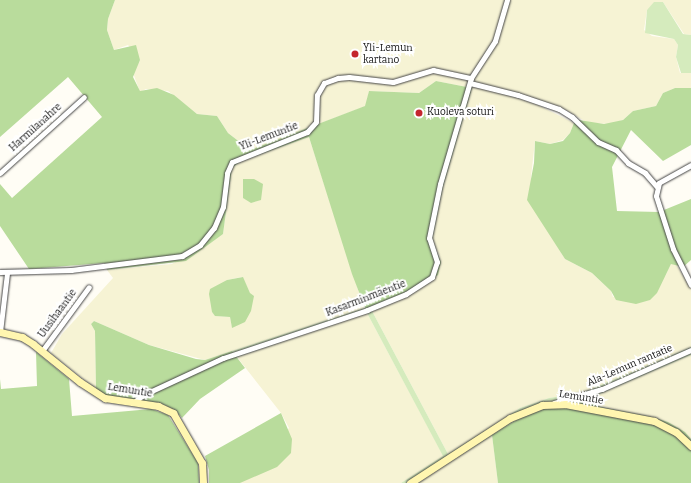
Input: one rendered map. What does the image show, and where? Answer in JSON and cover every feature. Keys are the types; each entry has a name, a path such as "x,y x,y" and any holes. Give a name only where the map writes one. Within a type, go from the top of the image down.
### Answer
{"street":[{"name":"Kasarminmäentie","path":"134,402 143,395 223,358 367,310 406,294 432,277 437,262 429,238 435,203 471,80 494,41 507,0"},
{"name":"Yli-Lemuntie","path":"0,272 71,270 182,256 200,245 214,228 223,207 227,173 232,162 307,132 316,122 318,95 324,83 338,78 350,77 392,82 433,70 471,80"},
{"path":"471,80 559,109 572,117 598,142 616,150 628,163 645,173 657,187"},
{"name":"Harmilanahre","path":"0,172 84,97"},
{"path":"691,165 662,181 657,187 656,196 673,249 691,285"},
{"path":"0,332 6,273"},
{"name":"Uusihaantie","path":"42,351 89,287"},
{"name":"Lemuntie","path":"0,332 22,337 96,394 115,401 134,402 158,406 173,413 202,463 203,483"},
{"name":"Ala-Lemun rantatie","path":"553,404 602,389 691,350"},
{"name":"Lemuntie","path":"410,483 510,418 532,408 553,404 654,421 676,432 691,446"}],"shaded area":[{"path":"115,0 691,0 691,35 684,34 663,2 647,10 644,30 652,36 674,39 678,45 676,57 680,73 691,73 691,88 675,88 663,93 656,106 633,111 623,120 610,124 588,123 566,110 495,91 536,104 574,123 570,133 563,140 550,144 535,141 531,177 532,205 565,259 592,273 611,291 613,297 665,276 671,264 676,264 691,289 691,347 582,393 549,398 520,408 448,454 372,311 440,257 432,240 443,187 472,88 436,81 419,93 369,91 366,106 250,150 228,133 217,116 197,114 168,91 146,89 140,92 133,73 140,60 128,45 114,50 107,30 108,19"},
{"path":"309,137 364,308 205,360 149,345 94,321 91,324 95,331 96,389 51,353 62,334 113,278 107,270 172,264 223,234 232,168 241,161","holes":["242,277 250,293 232,327 230,317 216,316 212,312 227,280"]},
{"path":"367,313 444,457 401,483 240,483 289,428 281,413 237,357"},
{"path":"691,355 691,439 668,422 596,405 595,396"},
{"path":"492,435 498,483 416,483 486,439"}],"green space":[{"path":"0,0 115,0 108,19 107,30 114,50 136,45 140,60 133,77 140,91 157,88 174,95 197,114 217,116 228,133 250,150 365,106 369,91 419,93 436,81 472,88 443,187 432,240 441,262 438,275 407,296 367,313 352,274 309,137 241,161 232,168 223,234 186,261 107,270 104,263 29,269 0,226 0,184 12,198 102,117 68,77 0,137"},
{"path":"654,2 663,2 683,34 691,35 691,73 681,73 676,57 678,45 674,39 645,33 647,10"},
{"path":"675,88 691,88 691,145 663,161 631,130 612,167 617,211 659,212 691,199 691,260 683,267 671,264 657,293 650,300 636,304 616,300 611,291 592,273 565,259 527,200 534,163 535,141 550,144 563,141 570,133 574,123 579,120 604,124 623,120 633,111 656,106 663,93"},
{"path":"243,179 254,179 263,184 261,200 251,203 243,198"},
{"path":"243,277 250,293 254,296 251,311 245,322 232,328 230,317 215,316 212,312 209,294 210,289 227,280"},
{"path":"364,308 367,313 237,357 232,351"},
{"path":"372,311 448,454 520,408 549,398 582,393 691,347 691,355 595,396 528,413 416,483 401,483 443,456 367,313"},
{"path":"94,321 149,345 196,359 205,360 232,351 245,368 200,399 182,418 176,411 160,403 106,396 96,389 95,331 91,324"},
{"path":"36,352 69,379 72,416 151,409 168,415 198,463 199,483 0,483 0,379 1,389 37,386"},
{"path":"595,396 596,405 601,407 652,417 668,422 685,432 691,439 691,483 498,483 492,435 528,413"},
{"path":"281,413 292,439 291,453 277,467 240,483 209,483 209,470 205,456"}],"place":[{"name":"Yli-Lemun kartano","path":"355,54"},
{"name":"Kuoleva soturi","path":"419,113"}]}
